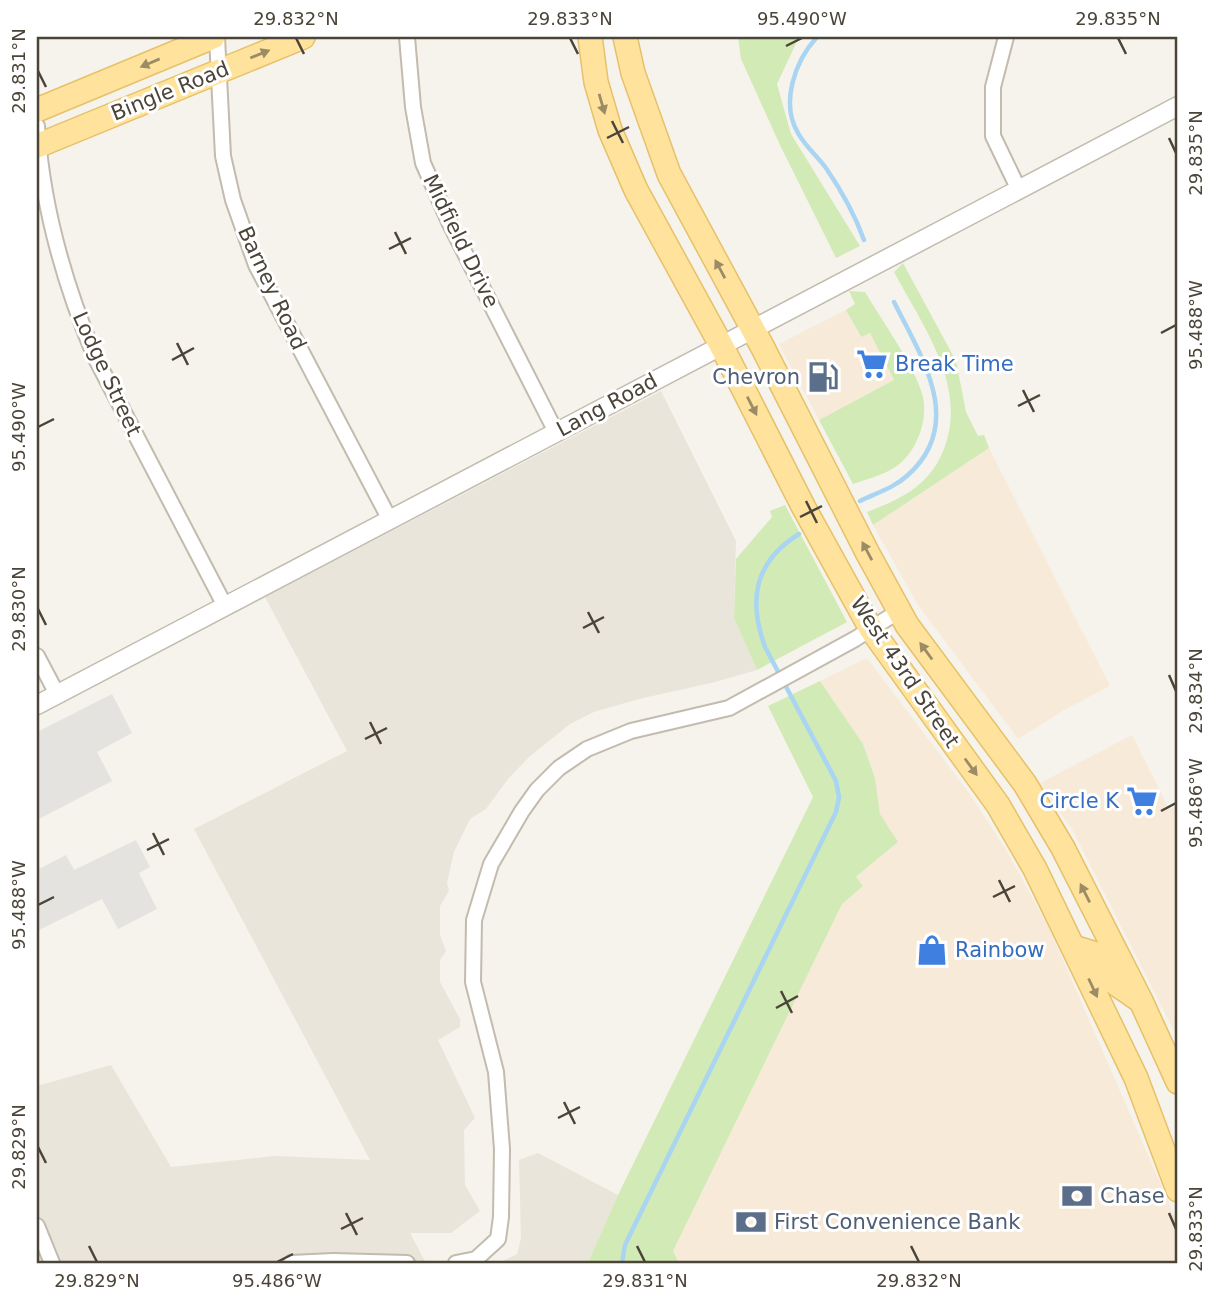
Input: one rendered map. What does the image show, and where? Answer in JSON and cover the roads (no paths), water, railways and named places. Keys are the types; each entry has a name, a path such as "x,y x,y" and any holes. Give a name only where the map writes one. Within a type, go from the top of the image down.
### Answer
{"main road":[{"name":"Bingle Road","path":"37,110 215,37"},
{"name":"Bingle Road","path":"37,139 303,37"},
{"name":"West 43rd Street","path":"590,37 596,82 610,130 636,190 871,629 998,805 1035,869 1136,1078 1178,1190"},
{"name":"West 43rd Street","path":"625,37 633,73 669,174 907,625 1029,792 1062,848 1141,1001 1176,1076"},
{"path":"636,190 669,174"},
{"path":"998,805 1029,792"},
{"path":"1073,947 1096,954 1111,981 1141,1001"},
{"path":"1136,1078 1176,1076"}],"street":[{"name":"Barney Road","path":"215,37 223,156 245,237 256,265 390,520"},
{"name":"Midfield Drive","path":"407,37 412,107 423,163 450,224 556,432"},
{"path":"1006,37 993,86 993,135 1019,190"},
{"name":"Lang Road","path":"37,705 1178,106"},
{"name":"Lodge Street","path":"37,139 40,167 60,262 81,325 95,357 225,606"},
{"path":"456,1263 476,1259 498,1239 501,1217 502,1149 496,1072 473,982 474,920 491,864 537,790 559,768 587,749 631,731 729,708 900,611"},
{"path":"37,656 57,694"},
{"path":"37,1226 52,1263"},
{"path":"291,1263 407,1263"}],"waterway":[{"path":"817,37 802,58 792,83 790,109 801,138 837,185 864,240"},
{"path":"860,501 903,480 925,455 934,434 936,412 933,389 916,344 894,302"},
{"path":"622,1263 625,1245 836,812 839,797 836,781 765,647 757,613 756,598 764,570 772,557 799,534"}],"place":[{"name":"Break Time","path":"872,364"},
{"name":"Chevron","path":"823,377"},
{"name":"Circle K","path":"1142,801"},
{"name":"Rainbow","path":"932,950"},
{"name":"Chase","path":"1077,1196"},
{"name":"First Convenience Bank","path":"751,1222"}]}
